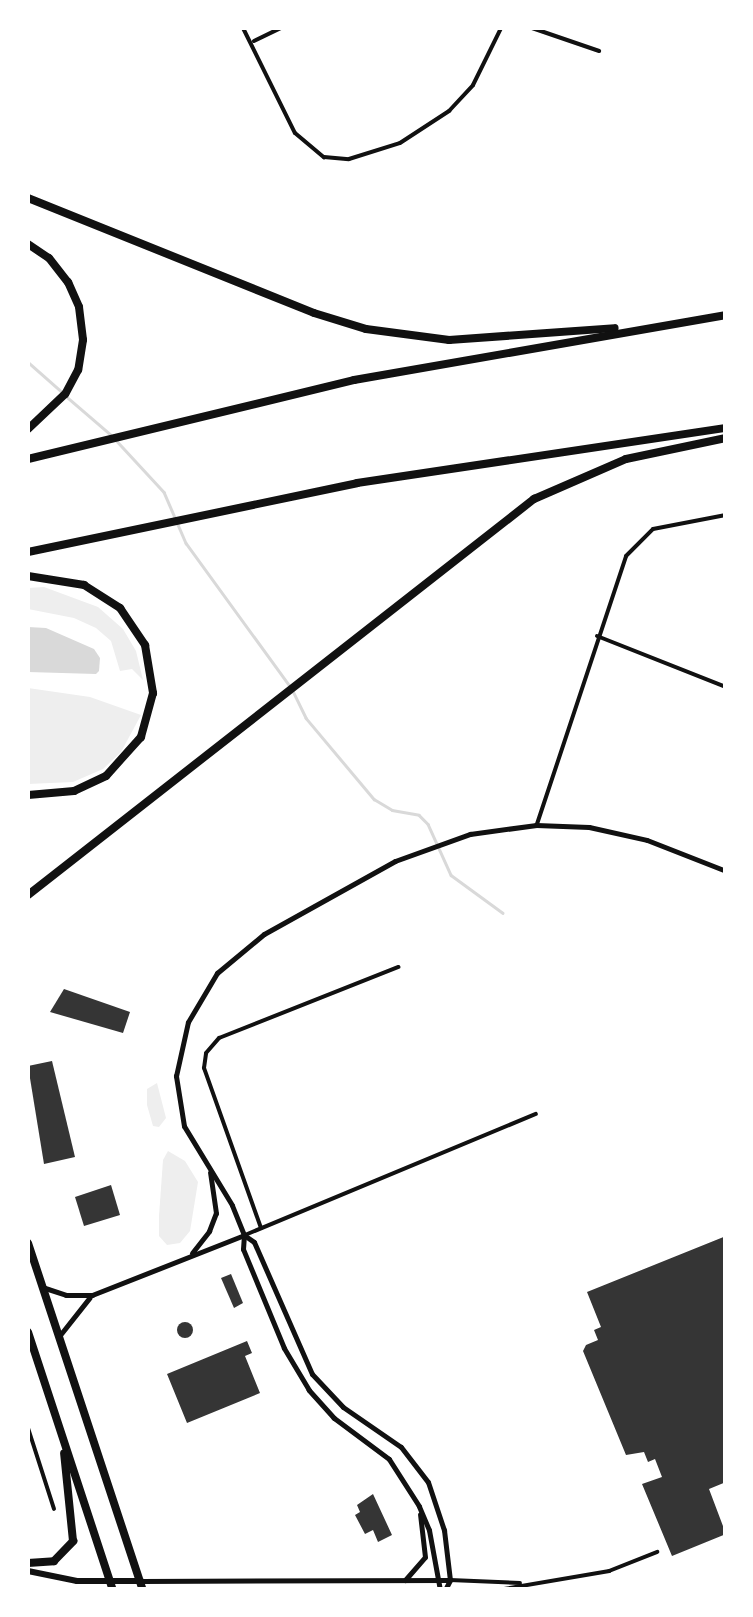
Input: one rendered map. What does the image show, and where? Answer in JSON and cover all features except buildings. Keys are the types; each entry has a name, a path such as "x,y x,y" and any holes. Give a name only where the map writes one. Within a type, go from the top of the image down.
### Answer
{"highway":[{"path":"28,198 314,313 386,334 470,340 660,324"},
{"path":"28,244 59,270 75,296 82,322 82,355 65,394 28,429"},
{"path":"28,458 354,380 726,315"},
{"path":"28,552 218,508 456,466 726,428"},
{"path":"28,895 534,500 626,459 726,438"},
{"path":"28,576 72,581 108,598 139,633 154,676 146,725 121,764 74,791 28,795"},
{"path":"28,1243 142,1585"},
{"path":"28,1332 112,1586"},
{"path":"28,1563 45,1564 62,1556 75,1532 60,1428"}],"main road":[{"path":"28,1572 112,1586 142,1585"}],"street":[{"path":"243,28 294,133 324,157 349,159 400,143 449,111 473,86 501,28"},
{"path":"253,42 281,28"},
{"path":"532,28 598,51"},
{"path":"536,825 620,566 643,535 663,525 726,515"},
{"path":"597,636 726,687"},
{"path":"244,1235 243,1248 284,1348 309,1390 334,1418 388,1459 420,1506 429,1530 435,1580 442,1590 450,1580 444,1530 428,1482 401,1448 334,1400 312,1374 254,1242 244,1235 184,1126 176,1089 182,1040 204,991 249,944 396,861 470,834 536,825 616,832 726,870"},
{"path":"261,1228 204,1068 206,1052 219,1038 398,967"},
{"path":"42,1287 69,1296 92,1295 536,1114"},
{"path":"188,1257 204,1238 216,1212 216,1192 208,1164"},
{"path":"59,1336 92,1295"},
{"path":"28,1428 54,1508"},
{"path":"405,1580 425,1557 420,1506"},
{"path":"498,1590 591,1575 657,1552"},
{"path":"142,1585 405,1580 525,1583"}],"shaded area":[{"path":"44,587 98,607 123,629 136,651 143,680 132,669 120,671 111,641 96,628 74,618 28,609 28,588"},
{"path":"28,627 46,628 94,649 100,658 99,671 28,672"},
{"path":"28,688 90,697 141,715 121,752 103,769 73,782 28,784"},
{"path":"157,1083 166,1118 159,1127 153,1126 147,1105 147,1089"},
{"path":"168,1151 185,1161 198,1182 190,1231 180,1243 167,1245 159,1236 159,1216 163,1160"}],"waterway":[{"path":"28,362 61,391"},
{"path":"67,397 110,434"},
{"path":"116,440 164,492 186,543 289,685"},
{"path":"293,691 306,718 374,799 392,810 419,815 428,824 451,875 503,913"}]}
